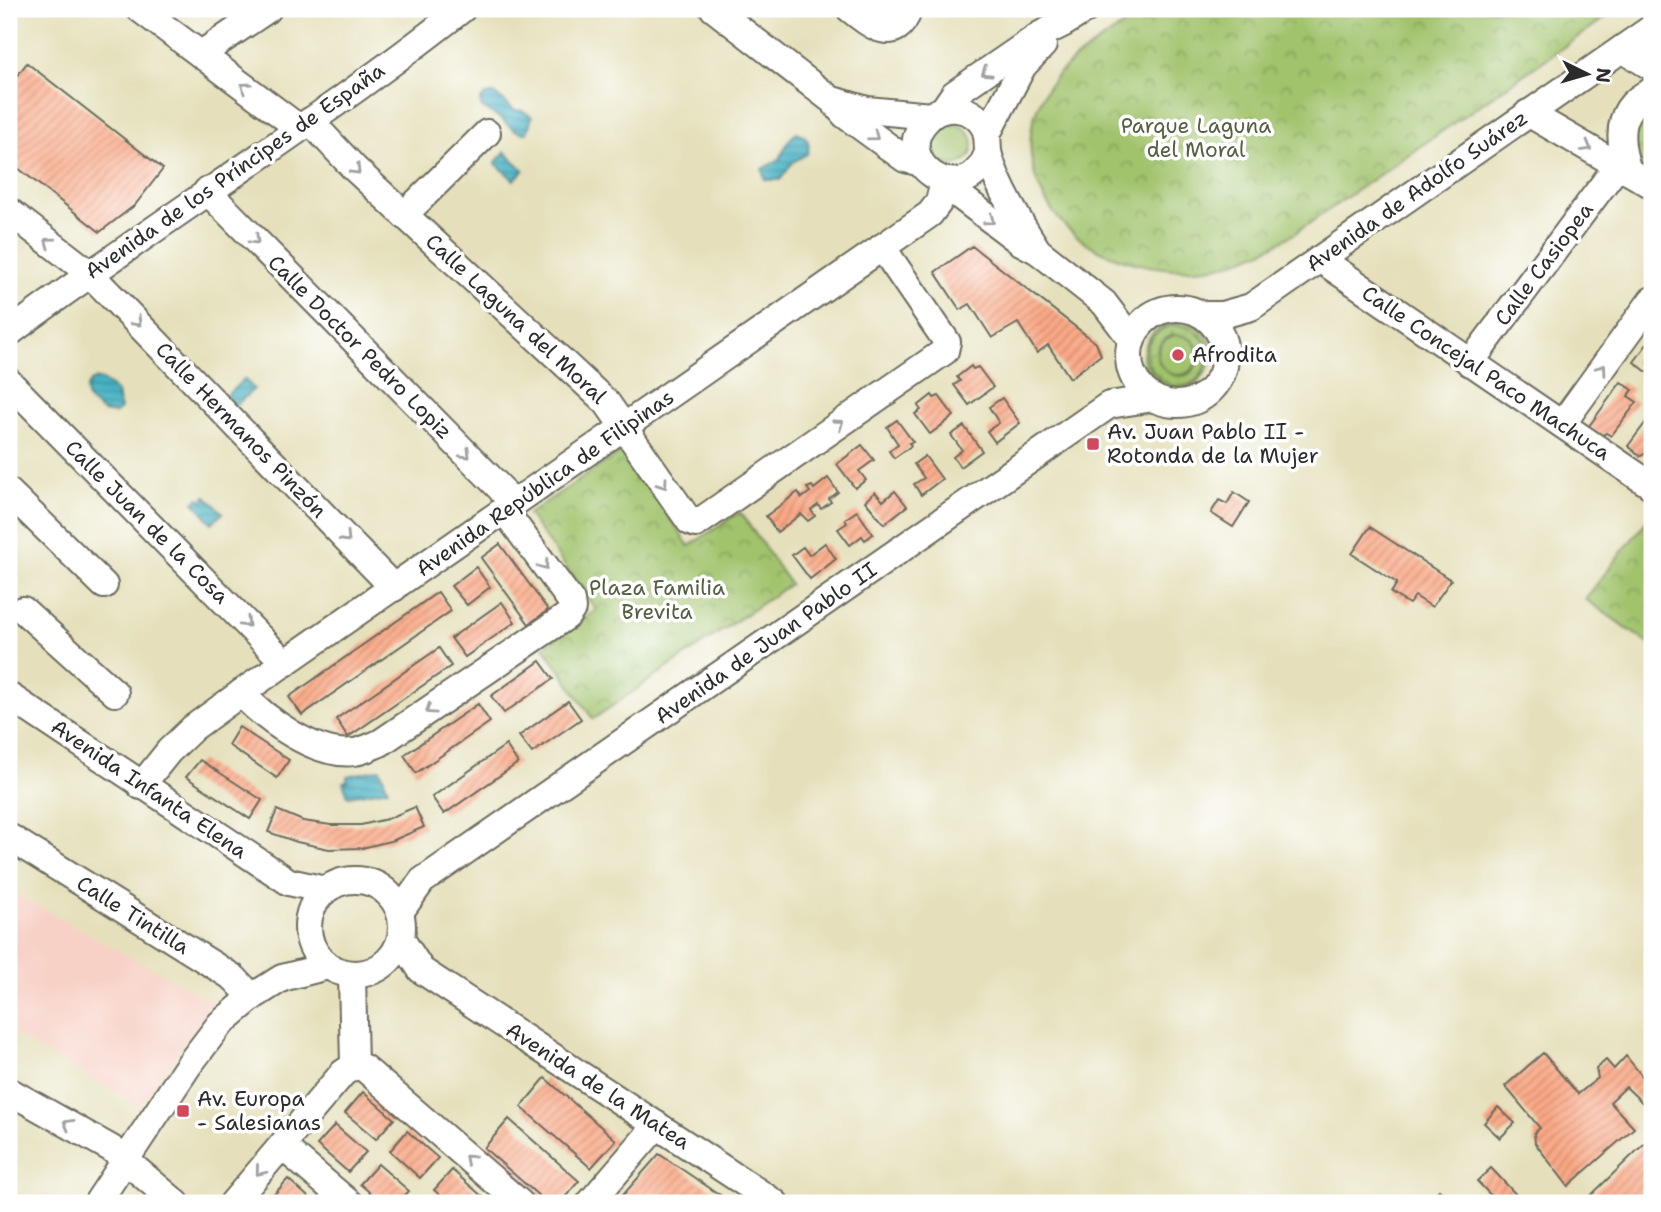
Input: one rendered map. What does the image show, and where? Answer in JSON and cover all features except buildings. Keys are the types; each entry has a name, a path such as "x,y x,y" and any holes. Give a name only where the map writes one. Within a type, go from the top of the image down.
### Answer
{"street":[{"path":"201,54 268,9"},
{"name":"Avenida de los Príncipes de España","path":"9,333 89,273 304,124 462,9"},
{"path":"714,9 833,100 845,115 905,159 921,163"},
{"path":"850,9 873,27 884,31 894,29 917,10"},
{"name":"Calle Laguna del Moral","path":"158,14 201,54 304,124 607,402 690,522 696,524 945,351 947,342 882,247"},
{"path":"1075,16 1040,35 954,94 918,133 916,143 921,163 927,171 946,181 961,197 1020,242 1038,251 1104,303 1132,340"},
{"path":"946,181 969,178 984,163 988,144 1023,66 1075,16"},
{"name":"Avenida de Adolfo Suárez","path":"1204,315 1222,315 1251,307 1652,28"},
{"path":"1622,49 1652,67"},
{"path":"1623,168 1620,134 1623,118 1640,96 1652,91"},
{"path":"833,100 867,110 937,113 954,108 975,116 1018,219 1038,251"},
{"path":"1528,113 1652,185"},
{"path":"404,215 487,133"},
{"name":"Calle Casiopea","path":"1470,363 1623,168"},
{"name":"Avenida República de Filipinas","path":"141,786 169,751 193,728 241,693 930,214 939,202 946,181"},
{"name":"Calle Doctor Pedro Lopiz","path":"207,191 501,489 508,507 571,601 572,609 380,743 355,752 337,752 318,747 255,708 241,693"},
{"name":"Calle Hermanos Pinzón","path":"9,211 89,273 394,588"},
{"name":"Calle Concejal Paco Machuca","path":"1320,259 1652,486"},
{"path":"1562,424 1652,300"},
{"path":"1104,303 1126,312 1150,316"},
{"name":"Avenida de Adolfo Suárez","path":"1225,345 1251,307"},
{"path":"1163,309 1191,309 1204,315 1213,324 1225,345 1223,373 1216,385 1194,401 1181,404 1154,398 1144,391 1131,370 1129,355 1132,340 1139,327 1150,316 1163,309"},
{"name":"Avenida de Juan Pablo II","path":"1109,405 1119,384 1131,370"},
{"name":"Calle Juan de la Cosa","path":"9,382 285,663"},
{"name":"Avenida de Juan Pablo II","path":"400,912 422,881 1109,405 1154,398"},
{"path":"9,492 104,585"},
{"path":"23,610 115,693"},
{"name":"Avenida Infanta Elena","path":"9,696 141,786 289,881 325,890"},
{"name":"Calle Tintilla","path":"9,837 234,978 252,998"},
{"name":"Avenida Infanta Elena","path":"289,881 309,925"},
{"path":"97,1203 188,1066 220,1024 282,978 340,971 373,971 386,964 401,939 400,912 396,902 380,886 366,881 338,883 325,890 316,901 309,925 282,978"},
{"name":"Avenida de Juan Pablo II","path":"380,886 422,881"},
{"path":"309,925 319,958 340,971 354,1066"},
{"name":"Avenida de la Matea","path":"401,939 421,970"},
{"name":"Avenida de la Matea","path":"386,964 421,970 775,1203"},
{"path":"233,1203 343,1073 354,1066 364,1069 520,1203"},
{"path":"12,1102 112,1149 176,1203"},
{"path":"590,1203 657,1125"},
{"path":"282,1146 349,1203"}],"shaded area":[{"path":"9,890 213,1002 140,1106 9,1032"}],"green space":[{"name":"Parque Laguna del Moral","path":"1149,9 1618,9 1294,234 1258,253 1221,266 1179,269 1131,262 1086,243 1058,218 1045,200 1032,160 1034,118 1042,97 1055,78 1087,50"},
{"path":"1652,103 1652,173 1640,162 1634,142 1635,119"},
{"path":"953,125 961,126 967,131 972,137 972,153 967,159 961,164 953,165 945,164 939,159 934,153 933,145 934,137 939,131 945,126"},
{"path":"1177,321 1199,328 1210,341 1211,357 1206,372 1195,384 1181,391 1165,389 1150,376 1143,357 1147,341 1159,328","holes":["1162,328 1201,335 1207,359 1196,380 1152,372"]},
{"path":"1172,325 1188,328 1201,337 1208,350 1208,358 1195,382 1181,386 1168,384 1156,375 1148,363 1147,349 1154,336","holes":["1173,335 1194,342 1199,357 1190,373 1181,376 1164,369 1158,361 1157,352 1161,343"]},
{"path":"1178,335 1186,336 1192,341 1197,347 1197,363 1192,369 1186,374 1178,375 1170,374 1164,369 1159,363 1158,355 1159,347 1164,341 1170,336"},
{"name":"Plaza Familia Brevita","path":"623,451 689,546 740,512 790,584 593,719 544,647 596,610 528,514"},
{"path":"1652,514 1652,646 1585,599"}],"water":[{"path":"495,94 514,110 523,111 532,117 527,133 516,131 482,108 480,101 485,95"},
{"path":"797,132 808,141 807,154 793,162 780,180 765,180 762,169 780,159 788,141"},
{"path":"505,152 524,170 514,180 495,163"},
{"path":"95,379 102,380 117,392 120,409 115,414 103,412 88,400 87,388"},
{"path":"244,379 254,389 235,406 226,396"},
{"path":"206,496 223,513 212,523 194,502 199,498 203,501"},
{"path":"380,769 388,789 348,796 343,782 347,781 347,776"}],"place":[{"name":"Afrodita","path":"1178,355"},
{"name":"Av. Juan Pablo II - Rotonda de la Mujer","path":"1093,444"},
{"name":"Av. Europa - Salesianas","path":"183,1111"}]}
